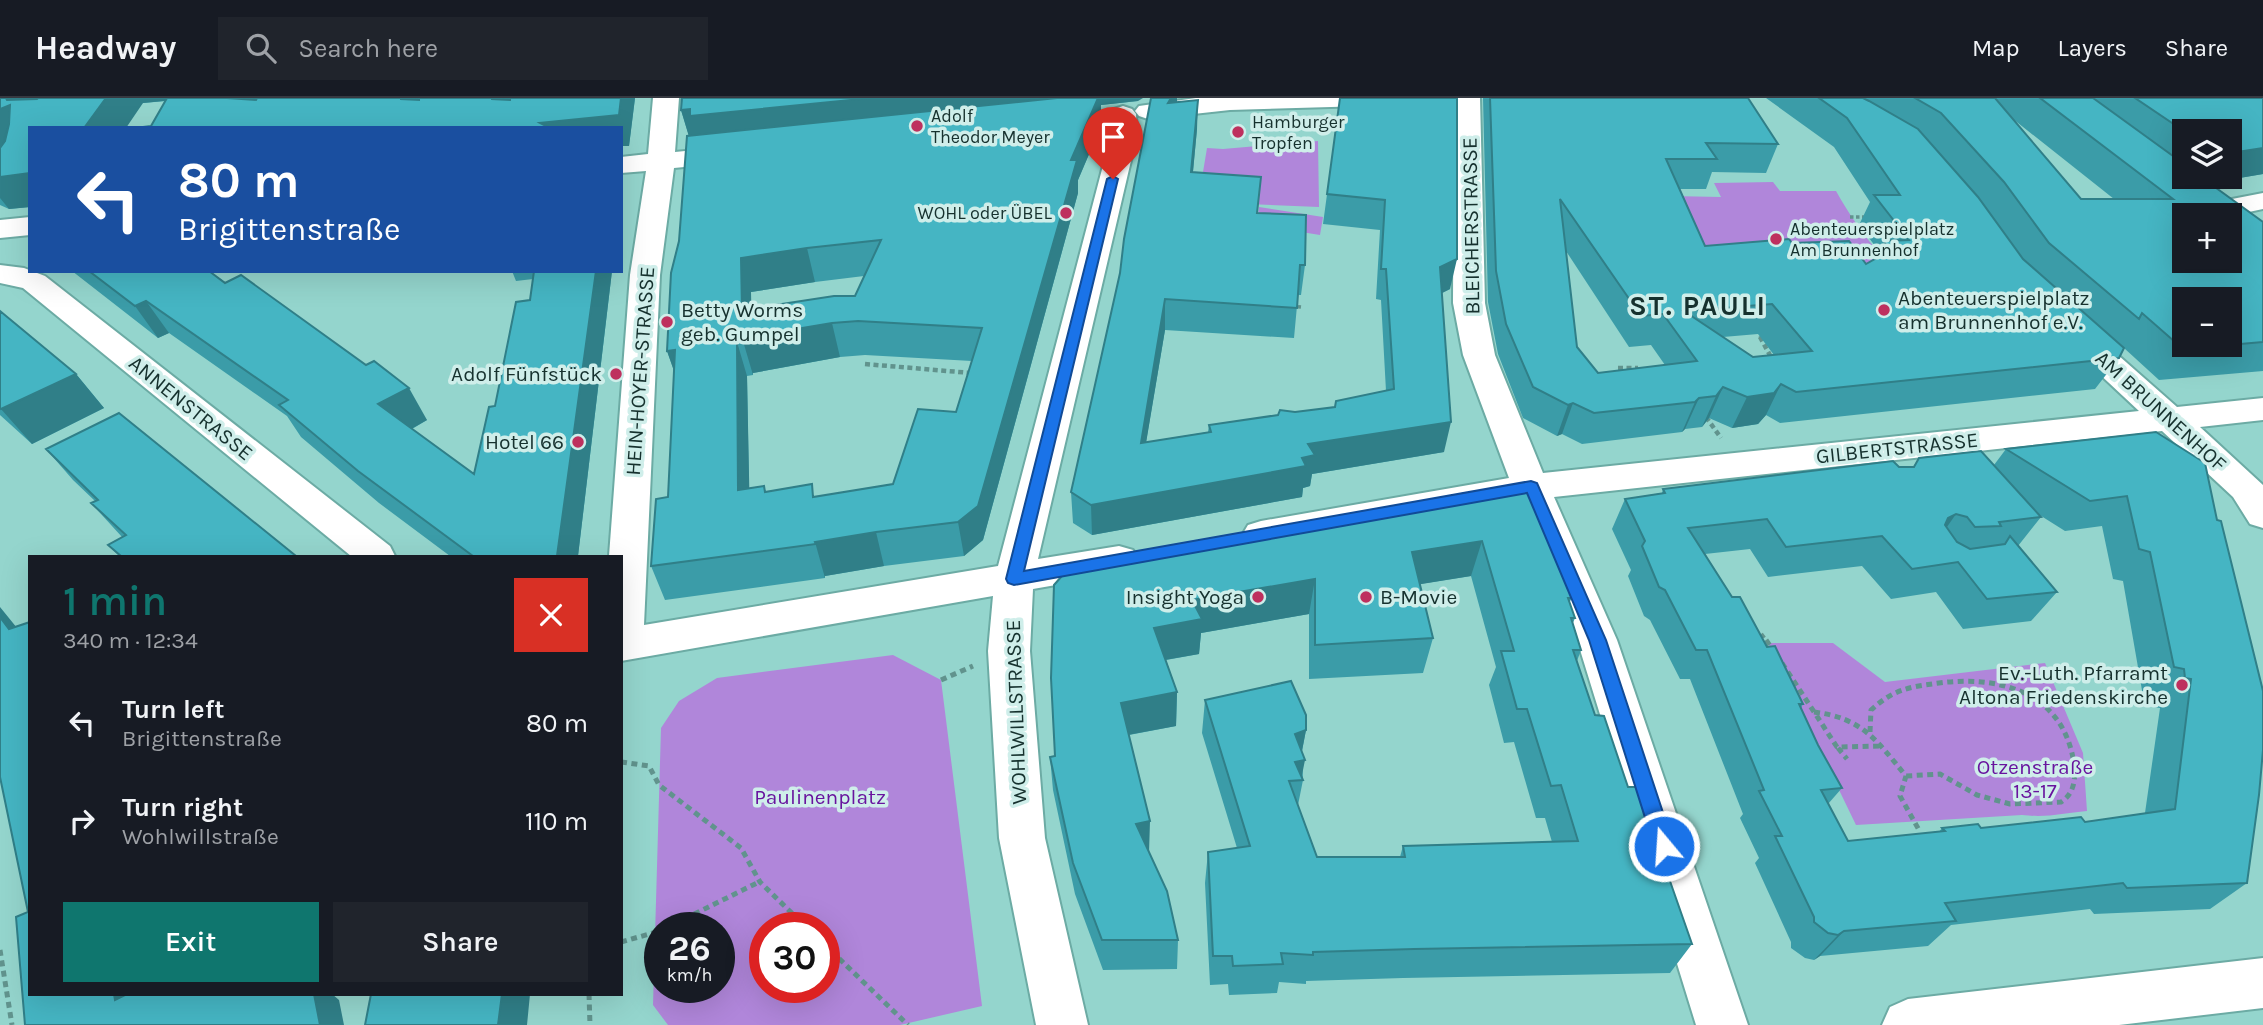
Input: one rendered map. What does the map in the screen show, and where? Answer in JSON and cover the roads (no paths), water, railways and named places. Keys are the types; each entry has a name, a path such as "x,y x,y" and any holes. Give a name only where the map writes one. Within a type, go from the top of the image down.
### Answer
{"street":[{"name":"HEIN-HOYER-STRASSE","path":"623,629 645,275 661,161 666,98"},
{"path":"1231,100 1366,98"},
{"name":"BLEICHERSTRASSE","path":"1468,98 1469,303 1479,355 1597,640 1722,1025"},
{"name":"WOHLWILLSTRASSE","path":"1062,1025 1022,838 1009,651 1014,579 1124,135 1108,115 1231,100"},
{"path":"623,165 756,152"},
{"path":"2242,208 2263,201"},
{"path":"0,229 28,226"},
{"name":"ANNENSTRASSE","path":"0,274 24,277 34,282 375,555"},
{"name":"AM BRUNNENHOF","path":"2058,318 2246,488 2263,515"},
{"name":"GILBERTSTRASSE","path":"1232,540 1531,486 2263,409"},
{"path":"623,645 1150,555"},
{"path":"1908,1025 2263,983"}],"place":[{"name":"Adolf Theodor Meyer","path":"917,126"},
{"name":"Hamburger Tropfen","path":"1238,132"},
{"name":"WOHL oder ÜBEL","path":"1066,213"},
{"name":"Abenteuerspielplatz Am Brunnenhof","path":"1776,239"},
{"name":"Abenteuerspielplatz am Brunnenhof e.V.","path":"1884,310"},
{"name":"Betty Worms geb. Gumpel","path":"667,322"},
{"name":"Adolf Fünfstück","path":"616,374"},
{"name":"Hotel 66","path":"578,442"},
{"name":"Insight Yoga","path":"1258,597"},
{"name":"B-Movie","path":"1366,597"},
{"name":"Ev.-Luth. Pfarramt Altona Friedenskirche","path":"2182,685"}],"district":[{"name":"ST. PAULI","path":"1698,305"}],"park label":[{"name":"Otzenstraße 13-17","path":"2035,779"},
{"name":"Paulinenplatz","path":"820,797"}]}
